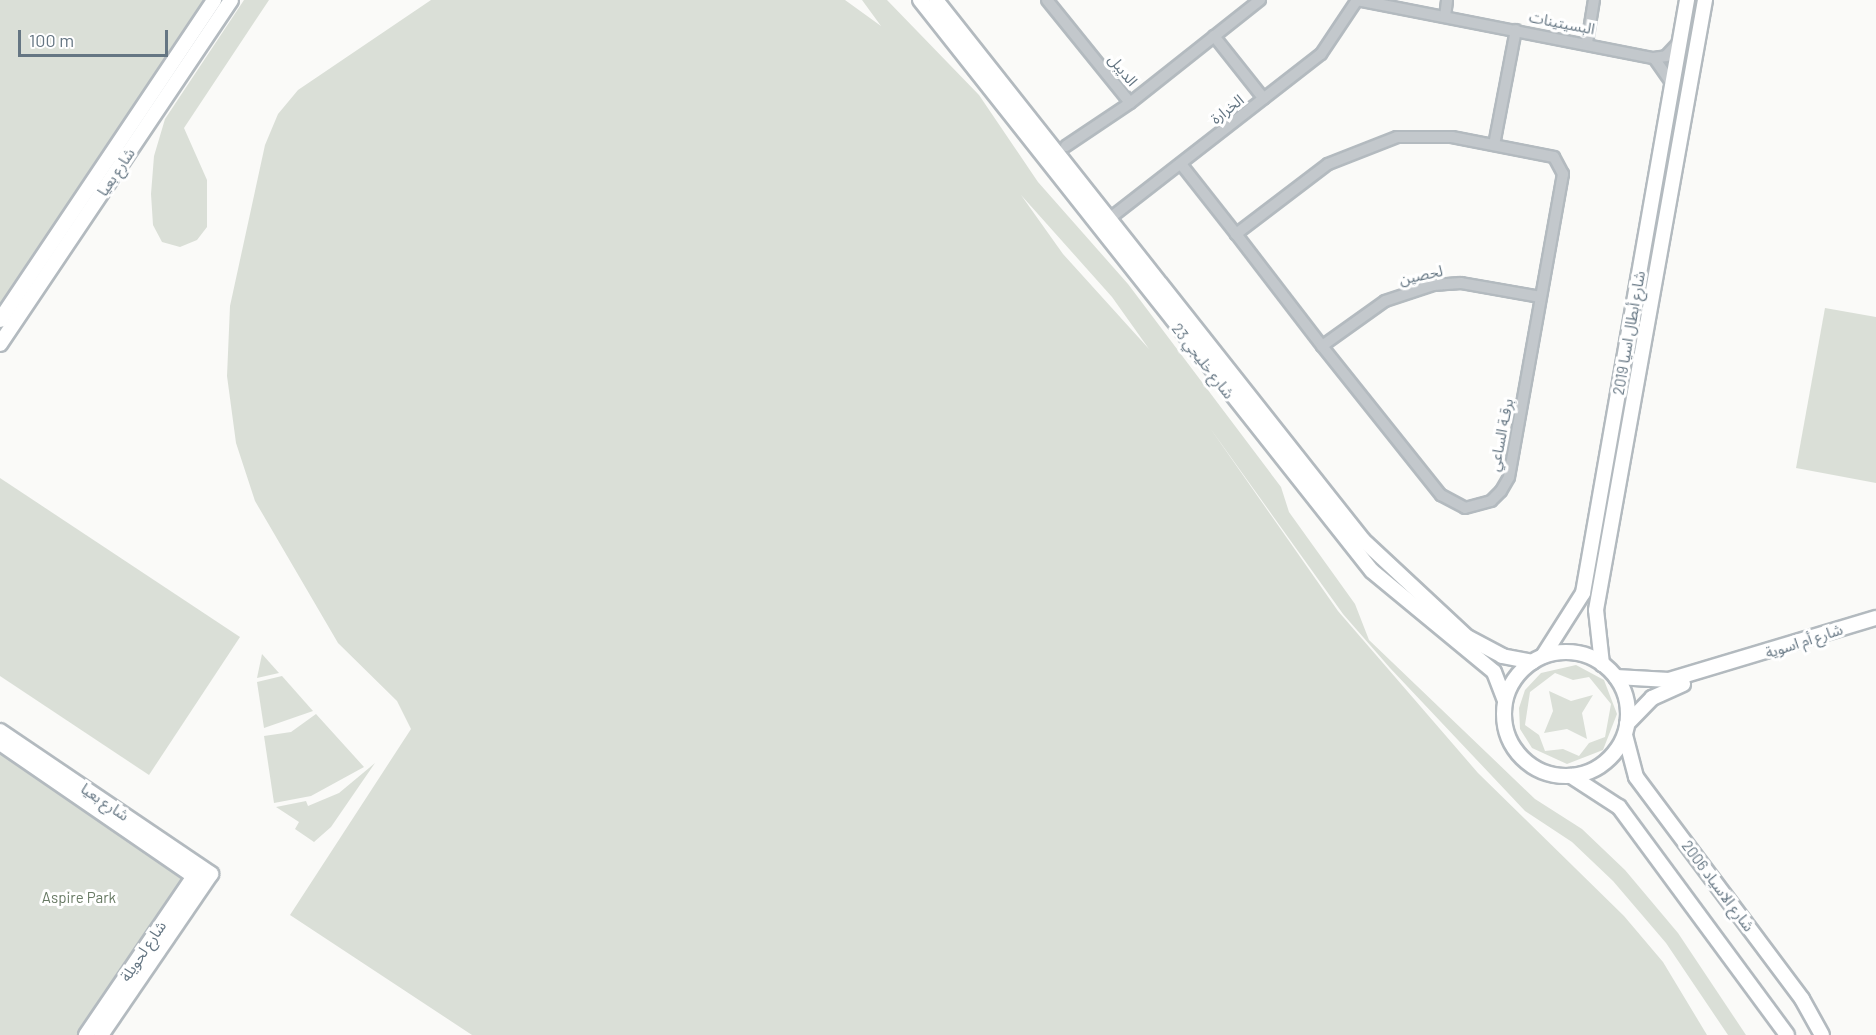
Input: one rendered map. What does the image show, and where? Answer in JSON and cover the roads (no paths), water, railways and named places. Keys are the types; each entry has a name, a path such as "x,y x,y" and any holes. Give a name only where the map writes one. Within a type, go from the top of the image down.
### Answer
{"main road":[{"name":"شارع بعيا","path":"0,344 3,323 214,0"},
{"name":"شارع بعيا","path":"3,323 231,0"},
{"name":"شارع خليجي 23","path":"920,0 1103,223 1406,604 1494,672 1505,700"},
{"name":"شارع خليجي 23","path":"936,0 1103,223"},
{"name":"شارع أبطال اسيا 2019","path":"1538,659 1583,593 1687,0"},
{"name":"شارع أبطال اسيا 2019","path":"1602,664 1596,610 1705,0"},
{"name":"شارع خليجي 23","path":"1310,486 1442,618 1487,651 1538,659"},
{"name":"شارع أم اسوية","path":"1626,729 1659,693 1732,665 1876,618"},
{"path":"1574,652 1602,664 1616,677 1627,704 1626,729 1604,764 1570,776 1545,773 1521,758 1506,733 1505,700 1514,678 1538,659 1574,652"},
{"name":"شارع أم اسوية","path":"1616,677 1660,681 1732,665"},
{"name":"شارع الاسياد 2006","path":"1626,729 1636,777 1802,999 1822,1035"},
{"name":"شارع بعيا","path":"0,731 202,875"},
{"name":"شارع بعيا","path":"0,743 202,875"},
{"name":"شارع الاسياد 2006","path":"1570,776 1619,807 1787,1035"},
{"name":"شارع لحويلة","path":"101,1035 114,1006 202,875"},
{"name":"شارع لحويلة","path":"86,1035 114,1006"}],"street":[{"name":"الديبل","path":"1047,0 1130,103 1260,0"},
{"name":"الخرارة","path":"1103,223 1321,54 1357,0"},
{"name":"البسيتينات","path":"1357,0 1587,43 1654,58"},
{"path":"1444,17 1447,0"},
{"path":"1587,43 1594,0"},
{"path":"1494,145 1516,30"},
{"path":"1214,36 1264,99"},
{"path":"1672,84 1654,58 1666,56 1680,41"},
{"path":"1066,146 1130,103"},
{"name":"برقـة الساعي","path":"1181,164 1441,495 1453,505 1477,506 1491,501 1509,477 1561,164 1543,152 1419,135 1363,147 1307,177 1236,234"},
{"name":"لحصين","path":"1322,346 1385,300 1433,285 1461,283 1540,297"}],"park label":[{"name":"Aspire Park","path":"79,898"}]}
